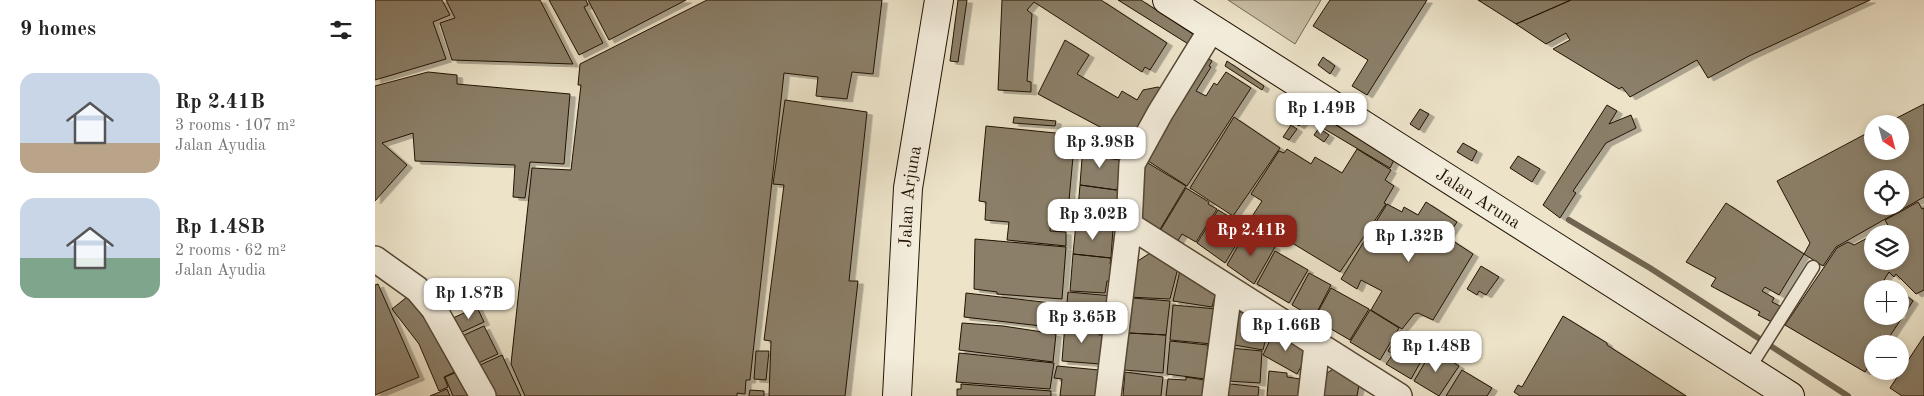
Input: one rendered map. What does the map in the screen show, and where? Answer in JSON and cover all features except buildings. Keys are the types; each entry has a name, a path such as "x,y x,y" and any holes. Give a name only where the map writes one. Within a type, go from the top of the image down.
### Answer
{"street":[{"name":"Jalan Arjuna","path":"897,396 908,188 939,0"},
{"name":"Jalan Aruna","path":"1167,0 1211,30 1790,396"},
{"path":"1108,396 1129,225 1132,164 1160,113 1211,30"},
{"path":"1129,225 1399,396"},
{"path":"375,259 417,289 435,309 483,396"},
{"path":"1215,396 1229,290"},
{"path":"1311,396 1317,345"}],"lane":[{"path":"1748,370 1813,267"}],"shaded area":[{"path":"1228,0 1321,0 1295,44"}],"waterway":[{"path":"1569,220 1650,268 1848,396"}]}
